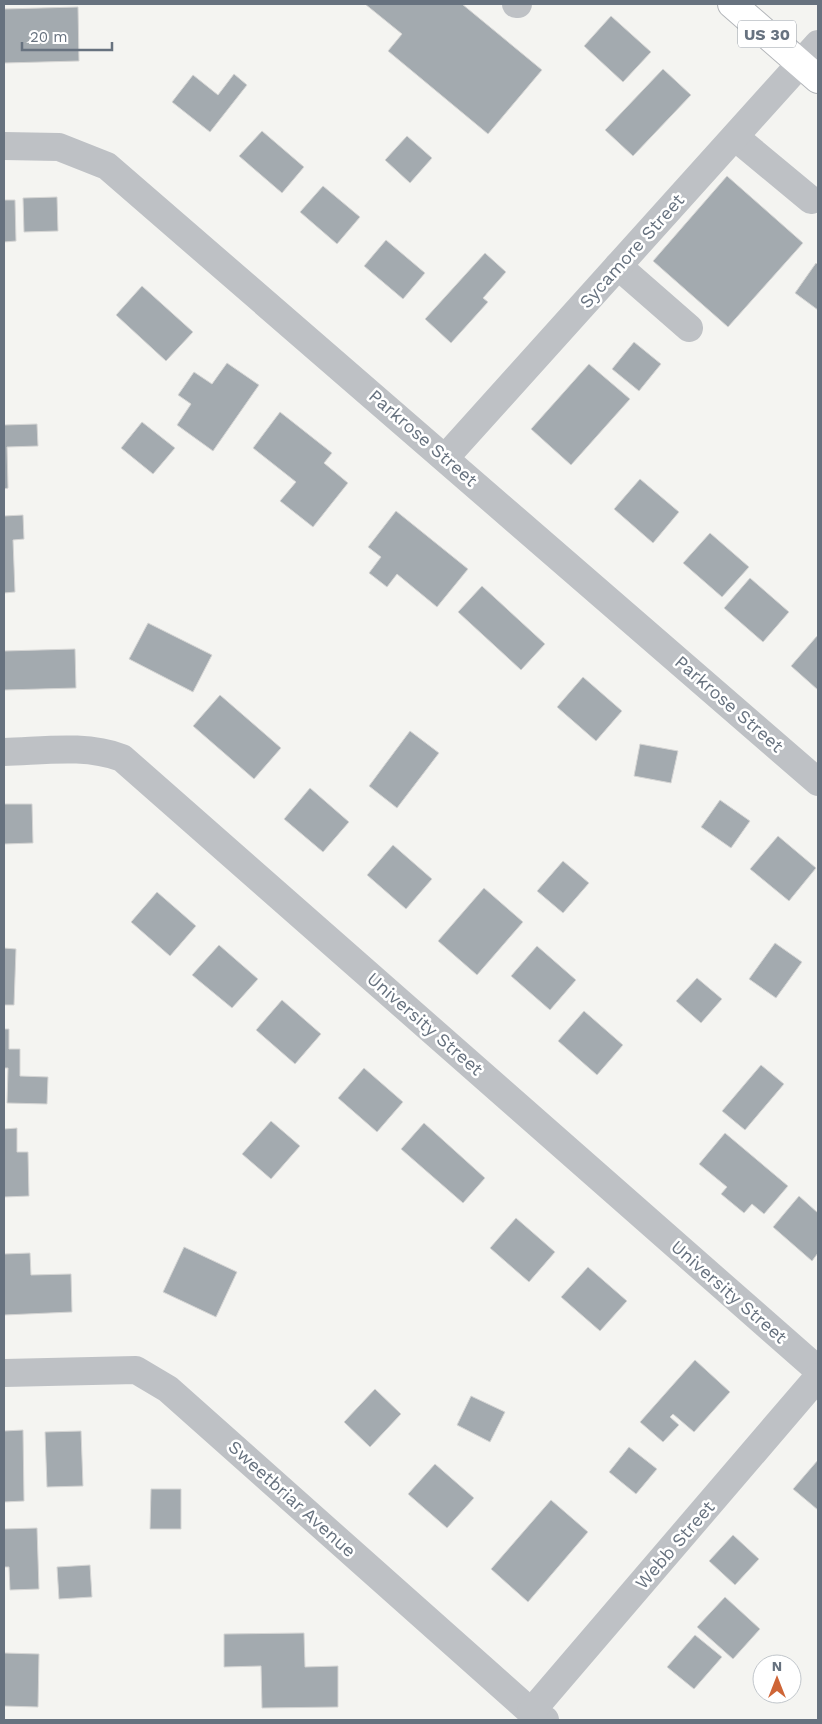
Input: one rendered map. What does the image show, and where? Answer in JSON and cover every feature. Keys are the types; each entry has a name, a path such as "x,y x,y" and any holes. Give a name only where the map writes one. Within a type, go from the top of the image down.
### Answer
{"main road":[{"name":"US 30","path":"732,4 813,62"}],"street":[{"name":"Sycamore Street","path":"445,458 735,137 813,62"},
{"path":"735,137 811,200"},
{"name":"Parkrose Street","path":"4,146 59,147 107,166 818,782"},
{"path":"618,266 689,328"},
{"name":"University Street","path":"4,752 83,750 105,752 122,758 818,1370"},
{"name":"Sweetbriar Avenue","path":"4,1372 136,1370 168,1389 538,1716"},
{"name":"Webb Street","path":"538,1716 818,1377"}],"building":[{"path":"365,4 462,4 542,70 488,134 388,51 402,34"},
{"path":"78,7 79,61 4,63 4,9"},
{"path":"611,16 651,52 623,82 584,46"},
{"path":"663,69 691,95 633,156 605,130"},
{"path":"234,74 247,85 210,132 172,102 193,75 218,95"},
{"path":"262,131 304,167 282,193 239,156"},
{"path":"407,136 432,158 410,183 385,160"},
{"path":"727,176 803,243 728,327 653,261"},
{"path":"323,186 360,217 337,244 300,212"},
{"path":"57,197 58,231 24,232 23,198"},
{"path":"4,200 15,200 16,241 4,242"},
{"path":"386,240 425,273 403,299 364,266"},
{"path":"485,253 506,272 483,298 488,302 451,343 425,319"},
{"path":"816,263 818,265 818,310 795,293"},
{"path":"142,286 193,332 166,361 116,315"},
{"path":"634,342 661,364 639,391 612,369"},
{"path":"227,363 259,385 213,451 177,425 191,404 178,395 194,372 212,384"},
{"path":"589,364 630,399 571,465 531,429"},
{"path":"280,412 332,453 324,463 348,483 313,527 280,501 296,482 253,448"},
{"path":"142,422 175,448 153,474 121,448"},
{"path":"37,424 38,446 7,447 8,488 4,489 4,425"},
{"path":"640,479 679,512 653,543 614,509"},
{"path":"396,511 468,569 437,607 397,574 387,587 369,573 381,557 368,547"},
{"path":"23,515 24,539 13,540 15,592 4,593 4,516"},
{"path":"710,533 749,567 722,597 683,563"},
{"path":"750,578 789,612 763,642 724,608"},
{"path":"482,586 545,644 521,670 458,612"},
{"path":"148,623 212,655 193,692 129,659"},
{"path":"818,637 818,690 791,666"},
{"path":"75,649 76,688 4,690 4,651"},
{"path":"583,677 622,711 596,741 557,707"},
{"path":"220,695 281,748 254,779 193,726"},
{"path":"410,731 439,753 397,808 369,786"},
{"path":"640,744 678,751 671,783 634,776"},
{"path":"310,788 349,822 323,852 284,819"},
{"path":"720,800 750,821 731,848 701,827"},
{"path":"4,804 32,804 33,843 4,844"},
{"path":"778,836 816,868 789,901 750,869"},
{"path":"393,845 432,879 406,909 367,875"},
{"path":"563,861 589,883 563,913 537,891"},
{"path":"484,888 523,922 477,975 438,941"},
{"path":"157,892 196,926 170,956 131,922"},
{"path":"775,943 802,962 776,998 749,979"},
{"path":"219,945 258,979 232,1008 192,975"},
{"path":"537,946 576,980 550,1010 511,976"},
{"path":"4,948 16,949 14,1005 4,1005"},
{"path":"697,978 722,999 701,1023 676,1001"},
{"path":"282,1000 321,1034 295,1064 256,1030"},
{"path":"584,1011 623,1045 597,1075 558,1041"},
{"path":"4,1029 9,1029 9,1049 20,1049 20,1076 48,1077 47,1104 7,1103 8,1068 4,1068"},
{"path":"761,1065 784,1084 745,1130 722,1111"},
{"path":"364,1068 403,1102 377,1132 338,1098"},
{"path":"271,1121 300,1146 271,1179 242,1154"},
{"path":"424,1123 485,1178 463,1203 401,1149"},
{"path":"17,1128 17,1152 28,1152 29,1196 4,1197 4,1129"},
{"path":"725,1133 788,1186 764,1214 752,1204 744,1213 721,1194 727,1187 699,1164"},
{"path":"799,1196 818,1213 818,1253 812,1261 773,1227"},
{"path":"516,1218 555,1252 529,1282 490,1248"},
{"path":"184,1247 237,1272 216,1317 163,1292"},
{"path":"30,1253 31,1275 71,1274 72,1312 4,1315 4,1254"},
{"path":"588,1267 627,1301 600,1331 561,1297"},
{"path":"695,1360 730,1392 694,1432 673,1414 670,1417 679,1425 663,1442 640,1422"},
{"path":"375,1389 401,1414 370,1447 344,1422"},
{"path":"471,1396 505,1412 490,1442 457,1425"},
{"path":"23,1430 24,1501 4,1502 4,1431"},
{"path":"81,1431 83,1486 47,1487 45,1432"},
{"path":"629,1447 657,1469 636,1494 609,1472"},
{"path":"818,1460 818,1510 793,1489"},
{"path":"435,1464 474,1498 447,1528 408,1494"},
{"path":"151,1489 181,1489 181,1529 150,1529"},
{"path":"551,1500 588,1532 528,1602 491,1569"},
{"path":"37,1528 39,1589 10,1590 9,1567 4,1567 4,1529"},
{"path":"733,1535 759,1559 735,1585 709,1561"},
{"path":"90,1565 92,1597 59,1599 57,1567"},
{"path":"725,1597 760,1629 733,1659 697,1627"},
{"path":"304,1633 305,1667 338,1666 338,1707 262,1708 261,1666 224,1667 224,1634"},
{"path":"695,1635 722,1657 694,1689 667,1667"},
{"path":"4,1653 39,1654 38,1707 4,1706"}]}
